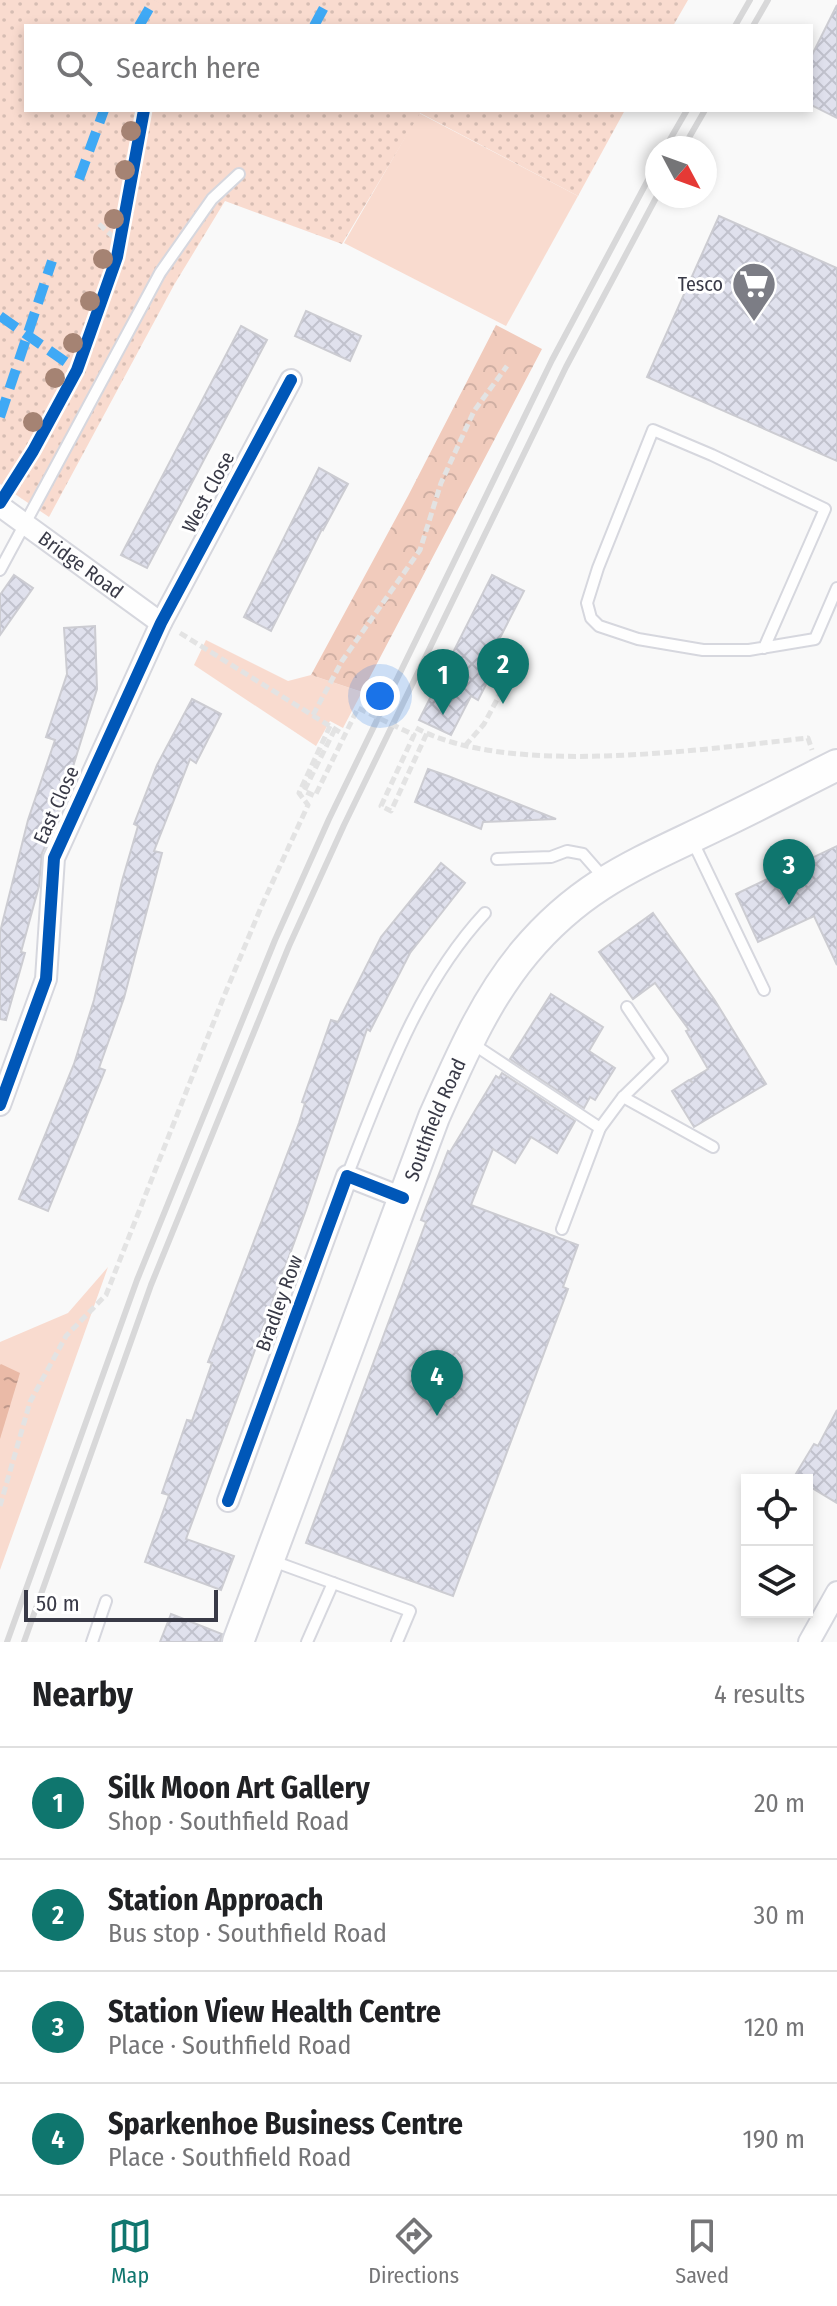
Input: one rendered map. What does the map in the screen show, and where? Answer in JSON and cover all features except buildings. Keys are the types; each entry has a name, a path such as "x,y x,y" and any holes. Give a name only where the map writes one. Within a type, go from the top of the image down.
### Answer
{"main road":[{"name":"Southfield Road","path":"238,1642 434,1117 468,1041 495,994 525,952 566,909 606,879 829,769"}],"street":[{"name":"West Close","path":"161,623 291,380"},
{"name":"Bridge Road","path":"0,506 161,623"},
{"name":"East Close","path":"0,1105 46,979 54,858 161,623"},
{"path":"347,1176 403,1198"},
{"name":"Bradley Row","path":"228,1501 347,1176"},
{"path":"809,1642 837,1592"}],"lane":[{"path":"0,570 160,273 212,199 239,174"},
{"path":"764,648 825,509 653,430 587,603 591,618 599,626 638,639 703,650 764,648 815,639 837,588"},
{"path":"691,838 764,990"},
{"path":"497,859 551,857 567,851 583,854 606,879"},
{"path":"347,1176 392,1062 437,976 463,937 485,913"},
{"path":"562,1229 600,1128 623,1097 662,1059 627,1007"},
{"path":"468,1041 600,1128"},
{"path":"623,1097 713,1147"},
{"path":"268,1560 410,1611 397,1642"},
{"path":"307,1642 333,1583"},
{"path":"92,1642 106,1601"}],"path":[{"path":"99,224 120,243"},
{"path":"117,257 122,229"},
{"path":"313,715 342,661 420,550 441,483 474,411 507,366"},
{"path":"161,623 335,730"},
{"path":"464,747 484,724 500,694"},
{"path":"335,730 304,791 315,796 358,708 414,735 381,806 391,811 427,733"},
{"path":"416,728 464,747 584,756 703,749 808,738 829,769"},
{"path":"0,1506 30,1402 66,1336 106,1295 148,1196 222,1001 308,805 299,793 335,730"}],"shaded area":[{"path":"0,0 688,0 674,24 24,24 24,112 624,112 578,196 420,113 342,244 225,201 174,285 49,517 0,484"},
{"path":"419,113 578,196 506,326 344,243"},
{"path":"206,640 288,681 311,675 362,692 343,728 330,721 316,746 194,665"},
{"path":"108,1267 0,1570 0,1342 68,1313"}],"green space":[{"path":"496,325 542,349 362,692 311,675 408,496"}],"water":[{"path":"0,1365 20,1373 0,1439"}],"railway":[{"path":"736,24 750,0"},
{"path":"754,24 768,0"},
{"path":"672,136 686,112"},
{"path":"690,136 704,112"},
{"path":"7,1642 137,1280 275,940 329,819 552,360 645,186"},
{"path":"24,1642 151,1285 289,946 344,825 566,367 651,208"}],"marked path":[{"path":"140,24 154,0"},
{"path":"315,24 328,0"},
{"path":"79,179 103,112"},
{"path":"0,417 52,261"},
{"path":"0,316 77,370"}],"cycle path":[{"path":"0,503 33,451 77,370 117,257 144,112"},
{"path":"0,1105 46,979 54,858 161,623 291,380"},
{"path":"228,1501 347,1176 403,1198"}],"place":[{"name":"Tesco","path":"754,323"},
{"name":"Station Approach","path":"503,704"},
{"name":"Silk Moon Art Gallery","path":"443,715"},
{"name":"Station View Health Centre","path":"789,905"},
{"name":"Sparkenhoe Business Centre","path":"437,1416"}]}
